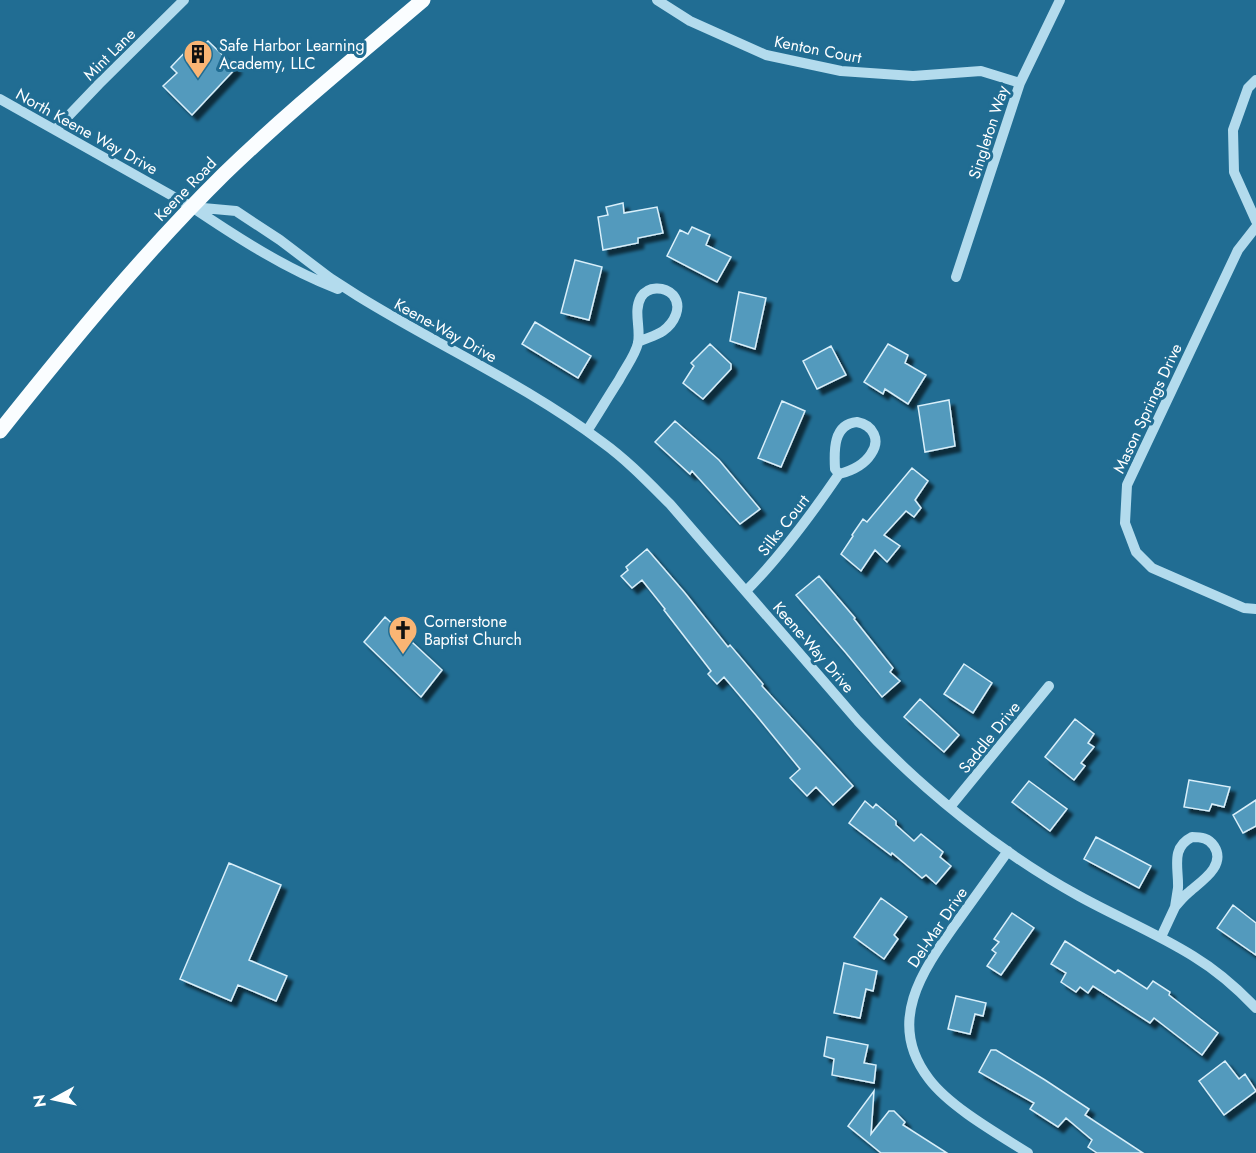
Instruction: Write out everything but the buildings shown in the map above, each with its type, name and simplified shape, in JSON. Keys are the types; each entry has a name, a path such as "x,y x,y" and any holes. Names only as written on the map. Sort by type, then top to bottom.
{"main road":[{"name":"Keene Road","path":"0,431 105,303 192,207 254,147 423,0"}],"street":[{"name":"Mint Lane","path":"55,130 184,0"},
{"name":"Kenton Court","path":"657,0 690,21 766,55 841,71 913,76 981,71 1020,83"},
{"name":"Singleton Way","path":"956,277 1020,83 1060,0"},
{"path":"1256,80 1248,88 1233,130 1234,172 1256,221"},
{"name":"North Keene Way Drive","path":"0,99 192,207"},
{"name":"Keene-Way Drive","path":"192,207 286,264 358,297"},
{"name":"Keene-Way Drive","path":"192,207 236,211 358,297 541,401 619,455 670,504 872,736 918,780 1008,851 1079,896 1161,937 1193,956 1227,980 1256,1008"},
{"name":"Mason Springs Drive","path":"1256,227 1238,250 1127,485 1125,523 1136,552 1152,568 1244,608 1256,609"},
{"path":"587,431 630,361 638,342 637,312 640,300 650,290 660,288 667,290 677,303 678,309 675,317 663,331 638,342"},
{"name":"Silks Court","path":"746,591 797,533 839,474 849,472 871,454 876,440 874,433 867,425 851,423 841,429 837,436 834,460 835,469 839,474"},
{"name":"Saddle Drive","path":"950,807 1049,686"},
{"path":"1161,937 1175,907 1178,889 1177,855 1180,847 1185,840 1192,837 1208,840 1214,846 1217,854 1216,864 1210,873 1175,907"},
{"name":"Del-Mar Drive","path":"1008,851 924,972 912,1003 910,1035 921,1066 942,1093 1028,1153"}],"place":[{"name":"Safe Harbor Learning Academy, LLC","path":"198,80"},
{"name":"Cornerstone Baptist Church","path":"403,656"}]}
